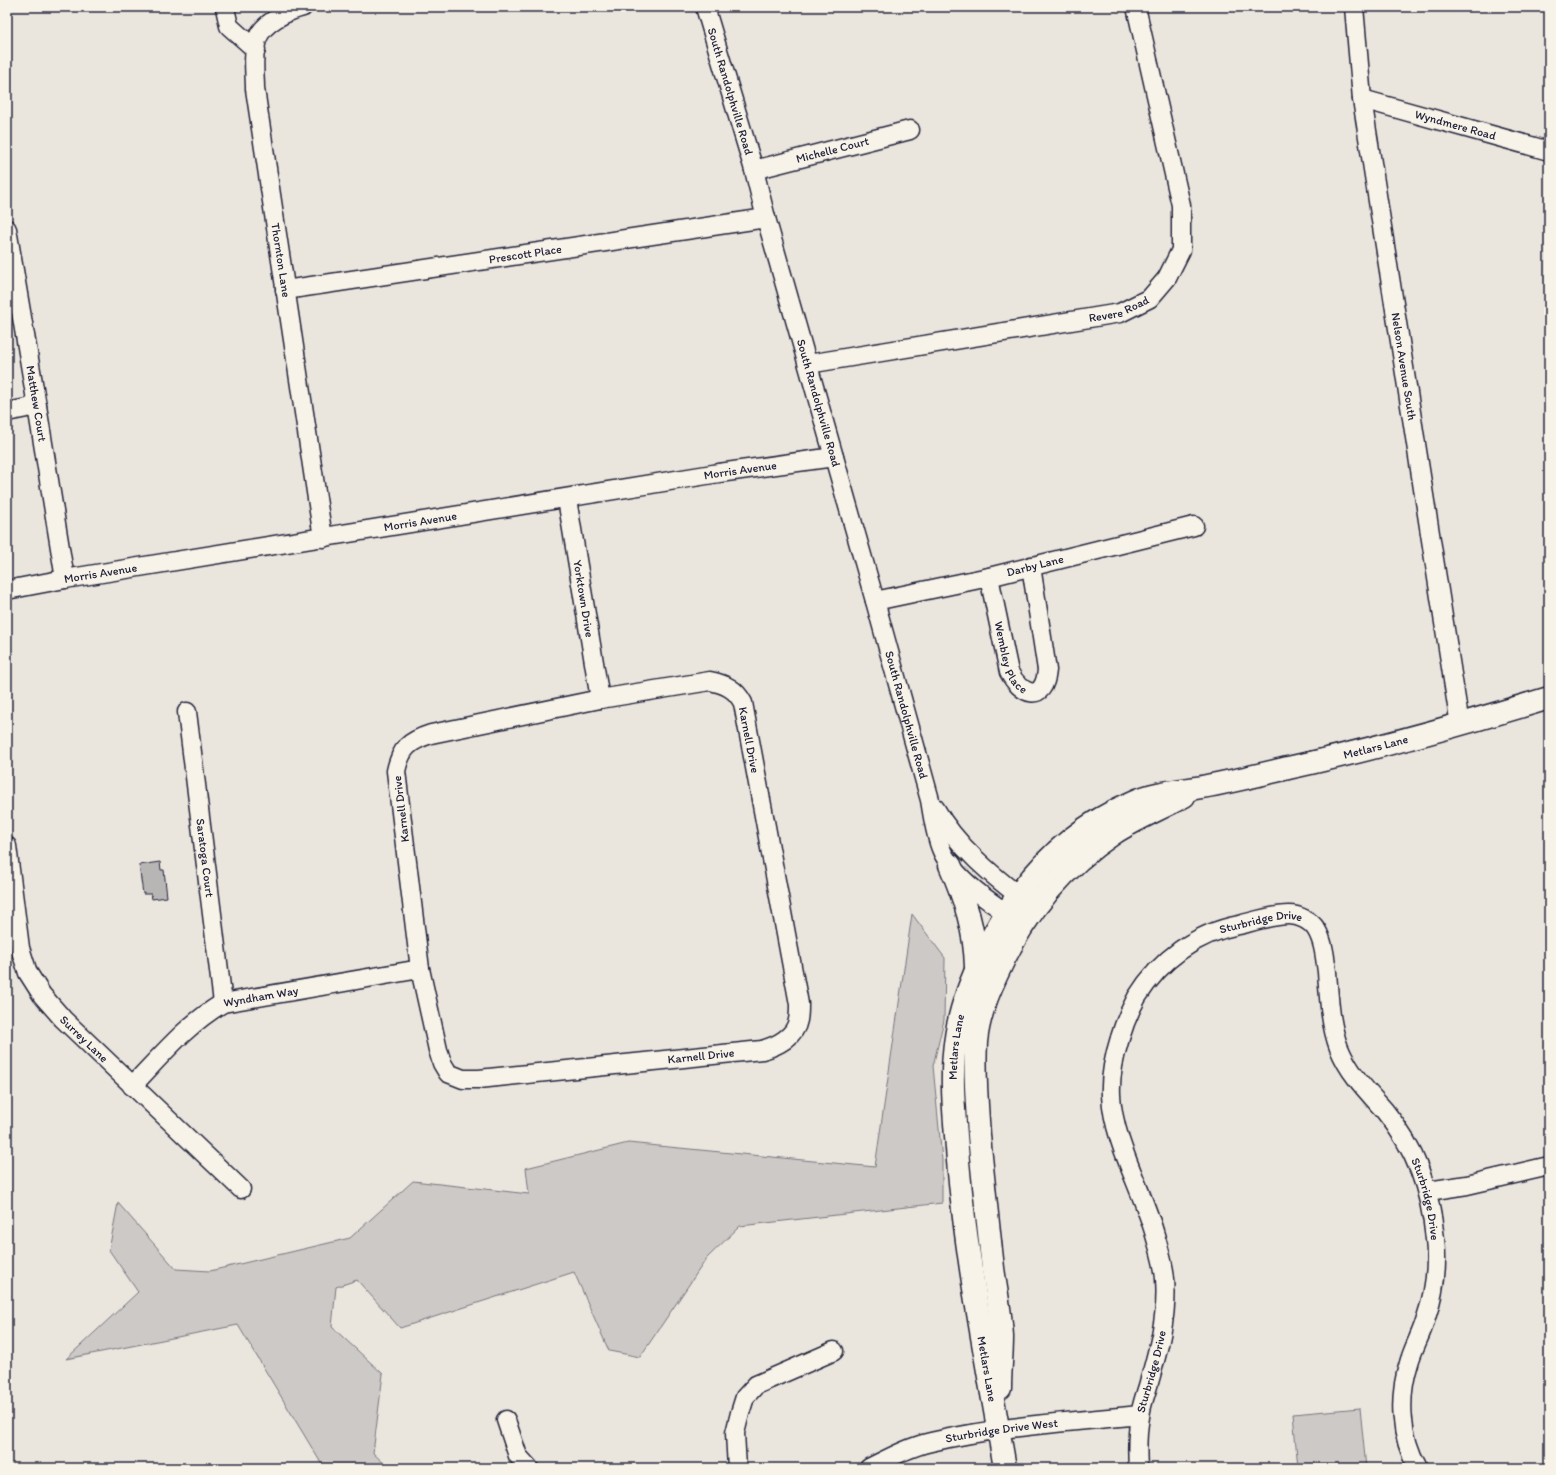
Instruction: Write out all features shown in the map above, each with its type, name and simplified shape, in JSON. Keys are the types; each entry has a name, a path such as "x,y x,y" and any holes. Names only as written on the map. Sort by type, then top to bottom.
{"main road":[{"name":"Metlars Lane","path":"1004,1468 981,1336 969,1253 959,1171 954,1111 953,1071 956,1037 964,1002 976,970 1020,910 1060,878 1078,861 1114,833 1143,816 1201,787 1313,763 1460,725 1549,698"},
{"path":"950,865 966,905 972,927 976,970"},
{"name":"Metlars Lane","path":"998,1429 1002,1336 981,1156 977,1102 976,1042 982,1013 989,991 1005,956 1020,910"}],"street":[{"path":"227,7 229,26 256,50"},
{"name":"South Randolphville Road","path":"705,7 754,170 766,218 875,601 930,800 937,837 942,852 950,865 983,897 1020,910"},
{"name":"Revere Road","path":"808,364 1120,313 1150,298 1167,278 1181,250 1181,205 1136,7"},
{"name":"Nelson Avenue South","path":"1354,7 1362,99 1460,725"},
{"name":"Thornton Lane","path":"296,8 270,21 257,39 254,60 256,90 323,538"},
{"name":"Wyndmere Road","path":"1362,99 1549,151"},
{"name":"Michelle Court","path":"754,170 910,130"},
{"name":"Prescott Place","path":"285,290 766,218"},
{"name":"Matthew Court","path":"7,229 38,406 65,579"},
{"path":"7,412 38,406"},
{"name":"Morris Avenue","path":"7,590 65,579 719,474 834,457"},
{"name":"Yorktown Drive","path":"567,499 600,699"},
{"name":"Darby Lane","path":"875,601 989,577 1194,526"},
{"name":"Wembley Place","path":"989,577 1009,672 1014,682 1023,690 1036,692 1043,687 1046,680 1047,670 1030,566"},
{"name":"Karnell Drive","path":"710,681 722,684 739,696 743,703 800,1004 798,1022 790,1036 775,1046 762,1050 463,1080 448,1073 442,1064 420,969 396,771 399,759 406,746 420,737 431,734 600,699 710,681"},
{"name":"Saratoga Court","path":"187,712 223,1003"},
{"name":"South Randolphville Road","path":"930,800 939,816 962,845 982,864 1020,910"},
{"name":"Surrey Lane","path":"7,846 20,948 28,973 42,995 63,1020 241,1189"},
{"name":"Sturbridge Drive","path":"1138,1468 1137,1455 1140,1415 1162,1336 1165,1305 1165,1278 1150,1218 1123,1148 1111,1098 1112,1072 1117,1048 1124,1026 1136,999 1151,977 1166,961 1185,946 1209,934 1231,926 1291,915 1302,918 1314,926 1320,937 1324,951 1332,1020 1338,1046 1351,1071 1405,1138 1419,1164 1428,1191 1436,1241 1436,1270 1425,1323 1409,1361 1402,1391 1402,1413 1405,1435 1418,1468"},
{"name":"Wyndham Way","path":"132,1086 189,1027 205,1014 223,1003 420,969"},
{"path":"1428,1191 1467,1186 1549,1166"},
{"path":"737,1468 735,1433 745,1397 756,1385 834,1351"},
{"name":"Sturbridge Drive West","path":"869,1468 908,1449 930,1442 998,1429 1140,1415"},
{"path":"506,1420 518,1456 529,1468"}],"shaded area":[{"path":"912,914 945,958 944,1020 933,1066 942,1160 942,1203 740,1226 707,1258 640,1357 609,1351 574,1272 400,1328 357,1280 336,1287 332,1327 383,1374 373,1453 389,1468 324,1468 238,1325 66,1359 138,1292 109,1250 118,1203 176,1269 210,1271 350,1238 413,1181 529,1194 526,1168 628,1143 875,1167"},
{"path":"1360,1408 1366,1468 1298,1468 1293,1414"}],"building":[{"path":"160,862 161,870 164,870 167,897 152,899 151,894 143,894 139,865"}]}
